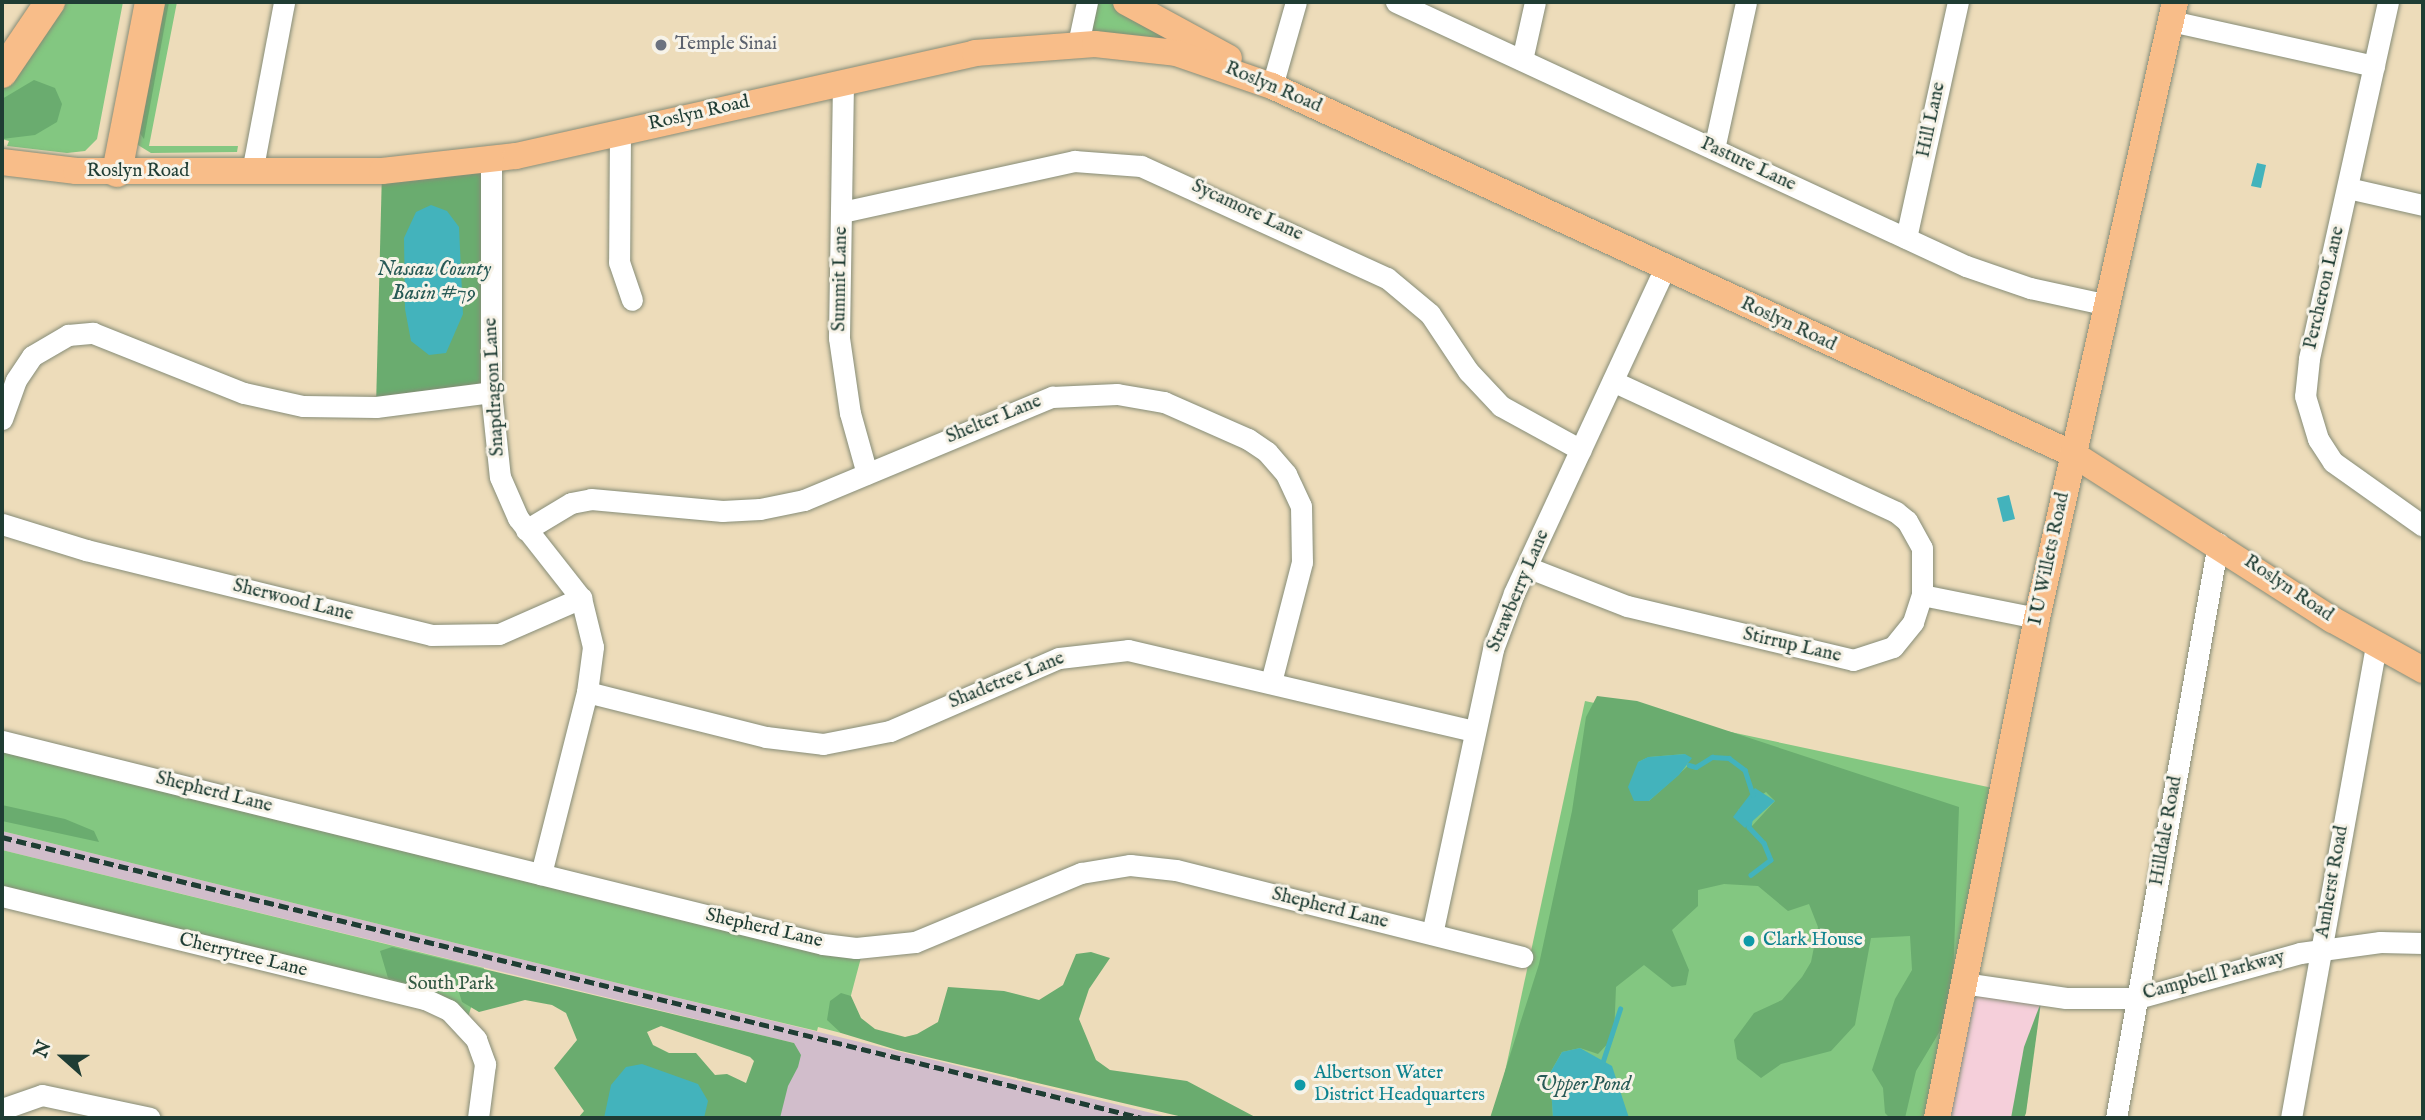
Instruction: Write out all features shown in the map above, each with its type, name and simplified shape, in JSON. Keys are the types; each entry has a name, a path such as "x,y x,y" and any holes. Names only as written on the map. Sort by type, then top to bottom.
{"highway":[{"path":"2,43 26,2"},
{"path":"2,74 50,2"},
{"path":"112,172 105,149 132,2"},
{"path":"112,172 150,2"}],"main road":[{"path":"1126,2 1179,28 1272,86"},
{"name":"I U Willets Road","path":"1937,1118 2037,618 2173,11"},
{"name":"Roslyn Road","path":"2,162 112,172 382,171 491,160 975,53 1078,44 1176,53 1272,86 2073,454 2218,543 2376,646 2423,670"}],"street":[{"path":"252,173 284,2"},
{"path":"1078,44 1087,2"},
{"path":"1272,86 1296,2"},
{"name":"Pasture Lane","path":"1396,2 1906,238 2001,279 2108,305"},
{"path":"1522,60 1535,2"},
{"path":"1713,149 1746,2"},
{"name":"Hill Lane","path":"1906,238 1958,2"},
{"name":"Percheron Lane","path":"2388,2 2309,359 2305,396 2309,418 2318,439 2343,472 2423,526"},
{"path":"2173,11 2374,65"},
{"name":"Summit Lane","path":"843,82 843,378 867,474"},
{"path":"620,133 619,261 632,300"},
{"name":"Snapdragon Lane","path":"491,160 491,392 500,478 526,530 581,598 593,647 587,692 541,874"},
{"name":"Sycamore Lane","path":"842,212 1074,161 1142,166 1387,278 1430,314 1468,371 1501,406 1581,450"},
{"path":"2348,188 2423,205"},
{"name":"Strawberry Lane","path":"1432,934 1473,731 1493,649 1527,567 1665,268"},
{"path":"2,419 16,380 32,356 68,335 93,332 244,393 303,406 376,407 491,392"},
{"name":"Stirrup Lane","path":"1527,567 1627,606 1853,660 1879,655 1901,640 1922,595 1922,548 1907,522 1896,512 1614,381"},
{"name":"Shelter Lane","path":"526,530 571,503 591,499 722,511 760,509 804,499 1026,405 1087,393 1164,402 1248,439 1286,474 1301,506 1305,531 1302,562 1271,682"},
{"name":"Sherwood Lane","path":"2,523 86,550 431,635 468,638 499,634 581,598"},
{"name":"Hilldale Road","path":"2116,1118 2218,543"},
{"path":"1922,595 2037,618"},
{"name":"Amherst Road","path":"2291,1118 2376,646"},
{"name":"Shadetree Lane","path":"587,692 766,737 823,744 890,731 1028,670 1081,653 1128,650 1159,654 1473,731"},
{"name":"Shepherd Lane","path":"2,741 823,944 856,948 915,942 1081,873 1130,865 1176,870 1522,957"},
{"name":"Cherrytree Lane","path":"2,896 425,999 449,1010 473,1035 485,1064 478,1118"},
{"name":"Campbell Parkway","path":"1963,983 2066,998 2138,998 2238,968 2321,951 2380,942 2423,943"},
{"path":"2,1109 43,1095 150,1118"}],"shaded area":[{"path":"2,831 1172,1118 766,1118 794,1043 2,850"},
{"path":"1963,983 2043,996 2017,1118 1937,1118"}],"green space":[{"path":"56,2 123,2 97,139 85,151 67,153 7,146 9,141 2,139 2,84"},
{"path":"155,2 177,2 149,146 238,146 237,152 151,153 133,142"},
{"path":"163,2 169,2 144,139 139,132"},
{"path":"1087,2 1126,2 1207,44 1078,44"},
{"path":"34,80 55,88 62,104 57,122 35,135 2,139 2,99"},
{"path":"491,160 491,392 376,407 382,171"},
{"path":"1597,696 1637,701 1959,807 1952,1011 1916,1071 1905,1118 1890,1118 1885,1113 1883,1088 1872,1070 1895,999 1912,970 1910,936 1871,938 1855,1025 1831,1051 1781,1064 1761,1078 1737,1059 1734,1040 1754,1013 1782,1000 1802,977 1811,962 1818,927 1809,904 1788,911 1758,886 1724,884 1698,890 1698,906 1672,930 1689,970 1686,985 1672,987 1644,965 1616,987 1614,1037 1598,1054 1580,1048 1562,1052 1550,1073 1553,1118 1490,1118 1539,964 1572,811 1586,717","holes":["1685,754 1689,765 1649,801 1638,762 1649,757","1766,792 1775,801 1752,826 1738,810"]},
{"path":"1585,701 2002,790 1936,1118 1495,1118"},
{"path":"2,741 863,950 841,1033 818,1027 817,1031 670,996 2,831"},
{"path":"2,805 65,819 94,831 99,842 2,821"},
{"name":"South Park","path":"2,850 484,968 466,1023 449,1010 2,896"},
{"path":"392,947 794,1043 801,1055 798,1067 788,1086 780,1118 578,1118 584,1111 554,1068 577,1040 566,1013 552,1005 525,1000 479,1012 462,1002 457,986 447,980 424,988 388,978 380,951","holes":["661,1026 750,1057 754,1061 746,1083 727,1074 715,1075 696,1053 669,1053 653,1045 647,1032"]},
{"path":"1091,952 1110,958 1089,989 1079,1019 1096,1060 1110,1070 1187,1081 1257,1118 1187,1118 897,1050 841,1033 827,1020 830,1001 841,993 851,996 861,1018 875,1029 905,1037 917,1034 938,1022 948,987 1004,991 1039,1000 1063,985 1076,954"},
{"path":"2041,1002 2026,1113 2024,1118 2011,1118 2024,1047"}],"water":[{"path":"2257,163 2266,165 2261,188 2251,186"},
{"name":"Nassau County Basin #79","path":"431,205 447,211 459,227 463,314 446,353 429,355 411,341 405,309 404,238 416,212"},
{"path":"2009,495 2015,519 2003,522 1997,498"},
{"path":"1685,754 1692,758 1679,775 1649,801 1634,801 1628,787 1638,762 1648,757"},
{"path":"1755,788 1775,801 1745,828 1733,817"},
{"name":"Upper Pond","path":"1580,1048 1612,1066 1629,1118 1553,1118 1550,1073 1562,1052"},
{"path":"642,1064 698,1084 708,1101 704,1118 604,1118 611,1085 626,1067"}],"waterway":[{"path":"1689,765 1696,767 1712,757 1729,758 1745,770 1753,795"},
{"path":"1750,821 1749,827 1764,843 1771,860 1751,875"},
{"path":"1602,1064 1620,1009"}],"railway":[{"path":"2,837 1143,1118"}],"place":[{"name":"Temple Sinai","path":"661,45"},
{"name":"Clark House","path":"1749,941"},
{"name":"Albertson Water District Headquarters","path":"1300,1085"}]}
